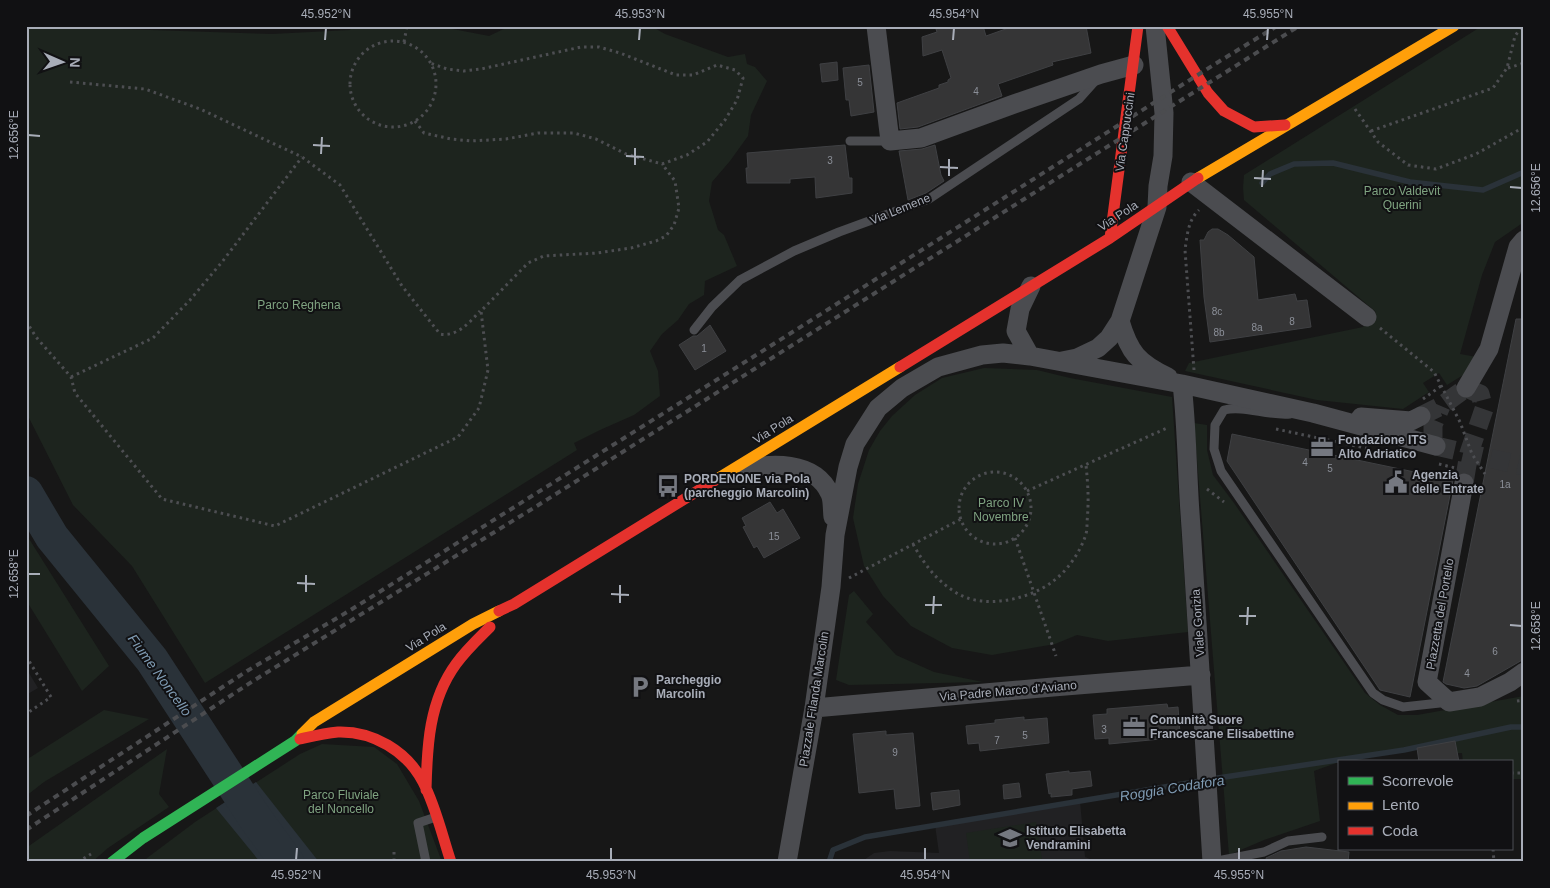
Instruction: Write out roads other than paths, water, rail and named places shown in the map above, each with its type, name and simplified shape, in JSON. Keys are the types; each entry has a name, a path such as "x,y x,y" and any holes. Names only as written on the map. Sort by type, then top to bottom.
{"main road":[{"name":"Via Cappuccini","path":"1110,238 1138,26"},
{"path":"1167,26 1208,93 1224,111 1254,127 1289,125"},
{"name":"Via Pola","path":"112,862 143,838 295,741 314,722 473,624 514,604 722,477 1110,238 1191,182 1454,26"},
{"path":"426,791 427,745 430,722 443,682 453,666 472,644 514,604"},
{"path":"295,741 325,733 346,732 379,739 399,752 417,772 426,791 451,862"}],"street":[{"path":"876,26 890,141 921,138 1101,74 1134,65"},
{"path":"1056,362 1077,358 1098,348 1109,338 1120,321 1157,207 1163,156 1164,113 1155,26"},
{"path":"1191,182 1368,317"},
{"path":"1466,388 1490,349 1518,247 1524,240"},
{"path":"1030,286 1020,309 1016,331 1030,356"},
{"path":"1120,321 1127,342 1136,355 1146,365 1182,384 1313,413 1434,443"},
{"name":"Piazzale Filanda Marcolin","path":"787,862 814,708 831,587 835,535 848,467 855,444 878,408 902,388 938,367 982,355 1030,356 1182,384"},
{"name":"Viale Gorizia","path":"1182,384 1186,419 1187,473 1212,862"},
{"path":"1313,413 1411,421 1421,416"},
{"name":"Piazzale Filanda Marcolin","path":"722,477 751,468 768,466 806,470 820,479 831,494 835,535"},
{"name":"Piazzetta del Portello","path":"1448,702 1427,682 1464,484"},
{"name":"Via Padre Marco d'Aviano","path":"814,708 1201,676"},
{"path":"1448,702 1480,697 1519,680"}],"lane":[{"name":"Via Lemene","path":"694,330 712,307 740,280 794,251 839,232 929,199 1078,99 1101,74"},
{"path":"850,141 890,141"},
{"path":"1313,413 1277,415 1234,407 1224,410 1215,426 1214,449 1221,471 1373,693 1383,700 1403,707 1448,702"},
{"path":"426,862 418,823 436,817"},
{"path":"1212,862 1264,852 1288,842 1322,837"}],"waterway":[{"path":"1262,183 1270,174 1294,164 1333,163 1410,182 1483,190 1524,172"},
{"name":"Fiume Noncello","path":"26,493 52,537 152,660 255,818 287,862"},
{"name":"Roggia Codafora","path":"829,862 833,850 865,837 1218,778 1404,750 1511,727 1524,727"}],"tunnel":[{"path":"1421,416 1441,406 1466,388 1480,394 1484,409 1469,453 1464,483"},
{"path":"1433,439 1433,425 1441,406"},
{"path":"1436,446 1524,466"}],"railway":[{"path":"26,816 247,671 349,611 1277,26"},
{"path":"26,830 253,681 540,504 1299,26"}],"place":[{"name":"Fondazione ITS Alto Adriatico","path":"1322,447"},
{"name":"Agenzia delle Entrate","path":"1396,482"},
{"name":"PORDENONE via Pola (parcheggio Marcolin)","path":"668,486"},
{"name":"Parcheggio Marcolin","path":"640,687"},
{"name":"Comunità Suore Francescane Elisabettine","path":"1134,727"},
{"name":"Istituto Elisabetta Vendramini","path":"1010,838"}],"park label":[{"name":"Parco Valdevit Querini","path":"1402,198"},
{"name":"Parco Reghena","path":"299,305"},
{"name":"Parco IV Novembre","path":"1001,510"},
{"name":"Parco Fluviale del Noncello","path":"341,802"}]}
